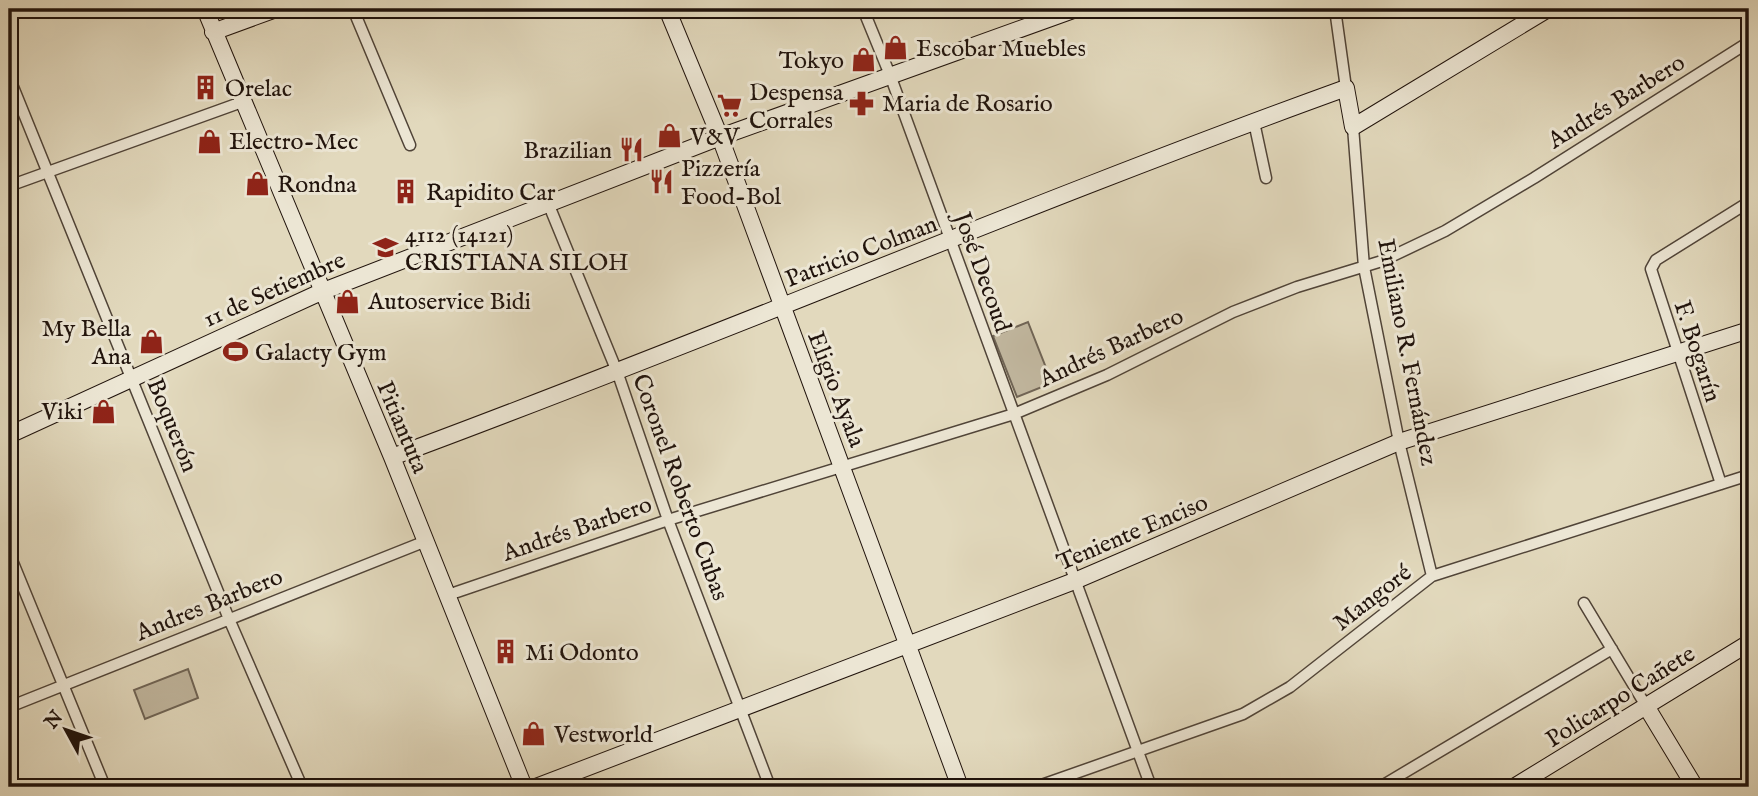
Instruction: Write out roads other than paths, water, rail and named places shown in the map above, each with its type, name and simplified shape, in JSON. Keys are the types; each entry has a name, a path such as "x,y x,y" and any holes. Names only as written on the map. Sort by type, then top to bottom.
{"street":[{"name":"Pitiantuta","path":"205,9 392,457 524,787"},
{"path":"214,32 276,9"},
{"path":"353,9 410,145"},
{"name":"José Decoud","path":"863,9 890,75 949,242 1077,580 1151,787"},
{"name":"11 de Setiembre","path":"9,435 321,292 720,137 1057,12 1076,9"},
{"name":"Emiliano R. Fernández","path":"1335,9 1353,127 1364,267 1399,442 1432,576"},
{"name":"Eligio Ayala","path":"673,11 960,787"},
{"path":"1353,127 1538,12"},
{"name":"Andrés Barbero","path":"448,594 668,520 1014,414 1107,375 1233,312 1297,287 1364,267 1445,231 1749,42"},
{"name":"Boquerón","path":"9,77 229,619 302,787"},
{"name":"Patricio Colman","path":"392,457 618,374 780,306 949,242 1141,162 1346,88"},
{"path":"9,186 242,102"},
{"path":"1254,121 1266,178"},
{"name":"F. Bogarín","path":"1721,484 1650,272 1656,261 1749,202"},
{"name":"Coronel Roberto Cubas","path":"548,203 618,374 668,520 770,787"},
{"name":"Teniente Enciso","path":"536,787 1077,580 1399,442 1749,330"},
{"name":"Mangoré","path":"1036,787 1243,714 1319,665 1432,576 1749,475"},
{"name":"Andres Barbero","path":"9,707 426,541"},
{"path":"9,553 105,787"},
{"path":"1584,603 1695,787"},
{"name":"Policarpo Cañete","path":"1514,787 1749,643"},
{"path":"1380,787 1612,649"}],"place":[{"name":"Escobar Muebles","path":"896,48"},
{"name":"Tokyo","path":"864,60"},
{"name":"Orelac","path":"205,88"},
{"name":"Maria de Rosario","path":"862,103"},
{"name":"Despensa Corrales","path":"729,106"},
{"name":"V&V","path":"670,136"},
{"name":"Electro-Mec","path":"209,141"},
{"name":"Brazilian","path":"632,150"},
{"name":"Pizzería Food-Bol","path":"661,182"},
{"name":"Rondna","path":"257,184"},
{"name":"Rapidito Car","path":"406,192"},
{"name":"4112 (14121) CRISTIANA SILOH","path":"385,248"},
{"name":"Autoservice Bidi","path":"348,301"},
{"name":"My Bella Ana","path":"151,342"},
{"name":"Galacty Gym","path":"235,352"},
{"name":"Viki","path":"103,411"},
{"name":"Mi Odonto","path":"505,652"},
{"name":"Vestworld","path":"534,734"}]}
